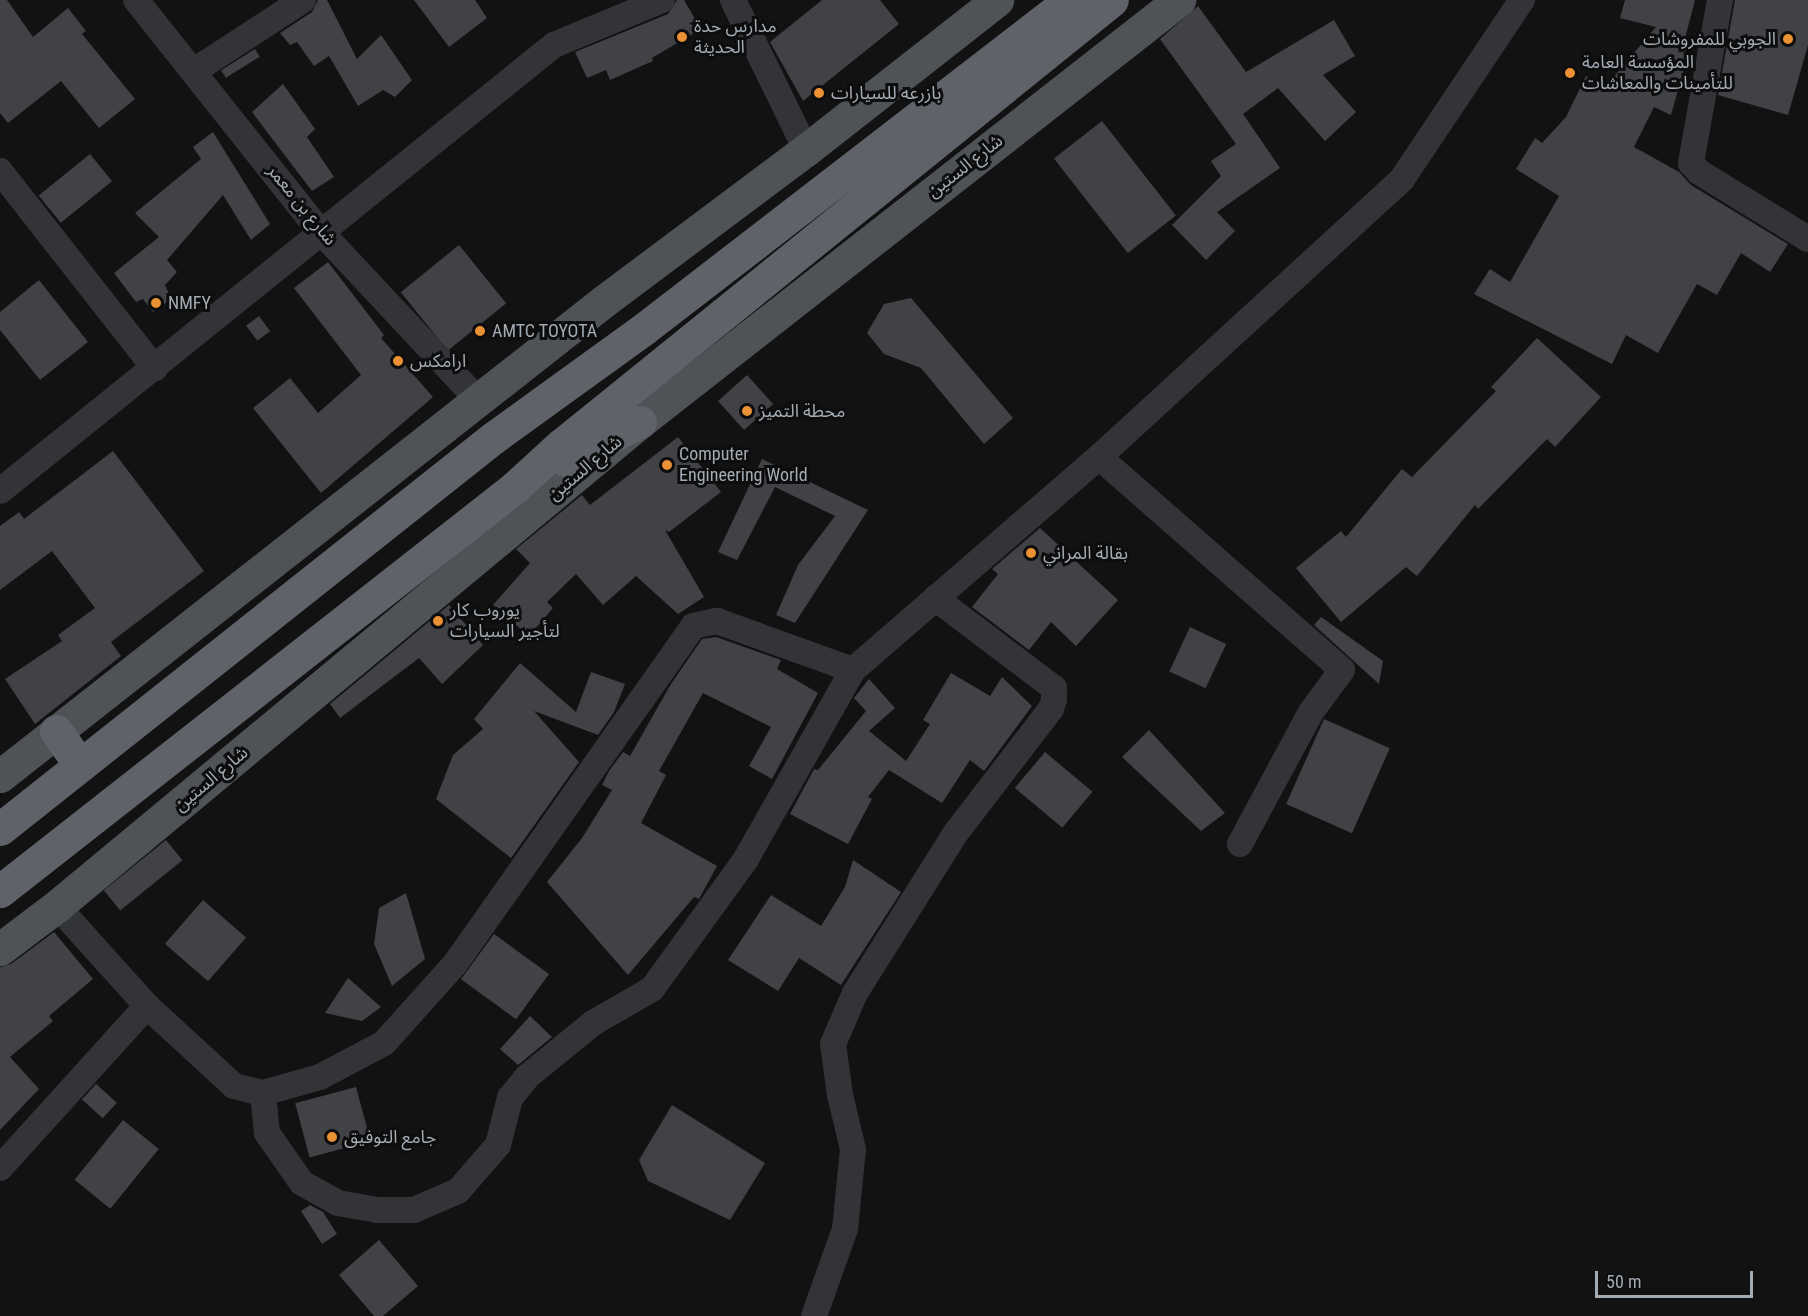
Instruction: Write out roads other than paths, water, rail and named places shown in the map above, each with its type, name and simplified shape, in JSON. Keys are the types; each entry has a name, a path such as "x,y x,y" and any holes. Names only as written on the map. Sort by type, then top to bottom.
{"highway":[{"path":"0,829 493,438 645,328 1070,0"},
{"name":"شارع الستين","path":"0,891 513,488 561,445 1112,0"},
{"path":"513,488 640,422"},
{"path":"56,731 80,765"}],"main road":[{"path":"0,776 604,301 806,150 997,0"},
{"name":"شارع الستين","path":"0,949 57,906 640,422 1168,4"}],"street":[{"name":"شارع بن معمر","path":"136,0 320,231 479,401"},
{"path":"194,71 303,0"},
{"path":"0,491 155,369 320,231 554,45 662,0"},
{"path":"733,0 806,150"},
{"path":"263,1093 267,1133 302,1183 338,1203 377,1210 414,1210 458,1191 498,1145 510,1098 528,1076 594,1023 652,988 746,859 852,670 1099,457 1402,179 1522,0"},
{"path":"1720,0 1691,163 1699,172 1808,239"},
{"path":"0,171 155,369"},
{"path":"1099,457 1342,670 1311,712 1240,844"},
{"path":"814,1316 845,1229 853,1149 840,1095 833,1044 855,993 955,834 1051,709 1054,699 1054,688 935,598"},
{"path":"57,906 147,1006 234,1086 263,1093 320,1077 384,1043 455,964 674,648 693,626 717,621 852,670"},
{"path":"0,1168 147,1006"}],"place":[{"name":"مدارس حدة الحديثة","path":"682,37"},
{"name":"الجوبي للمفروشات","path":"1788,39"},
{"name":"المؤسسة العامة للتأمينات والمعاشات","path":"1570,73"},
{"name":"بازرعه للسيارات","path":"819,93"},
{"name":"NMFY","path":"156,303"},
{"name":"AMTC TOYOTA","path":"480,331"},
{"name":"ارامكس","path":"398,361"},
{"name":"محطة التميز","path":"747,411"},
{"name":"Computer Engineering World","path":"667,465"},
{"name":"بقالة المراني","path":"1031,553"},
{"name":"يوروب كار لتأجير السيارات","path":"438,621"},
{"name":"جامع التوفيق","path":"332,1137"}]}
